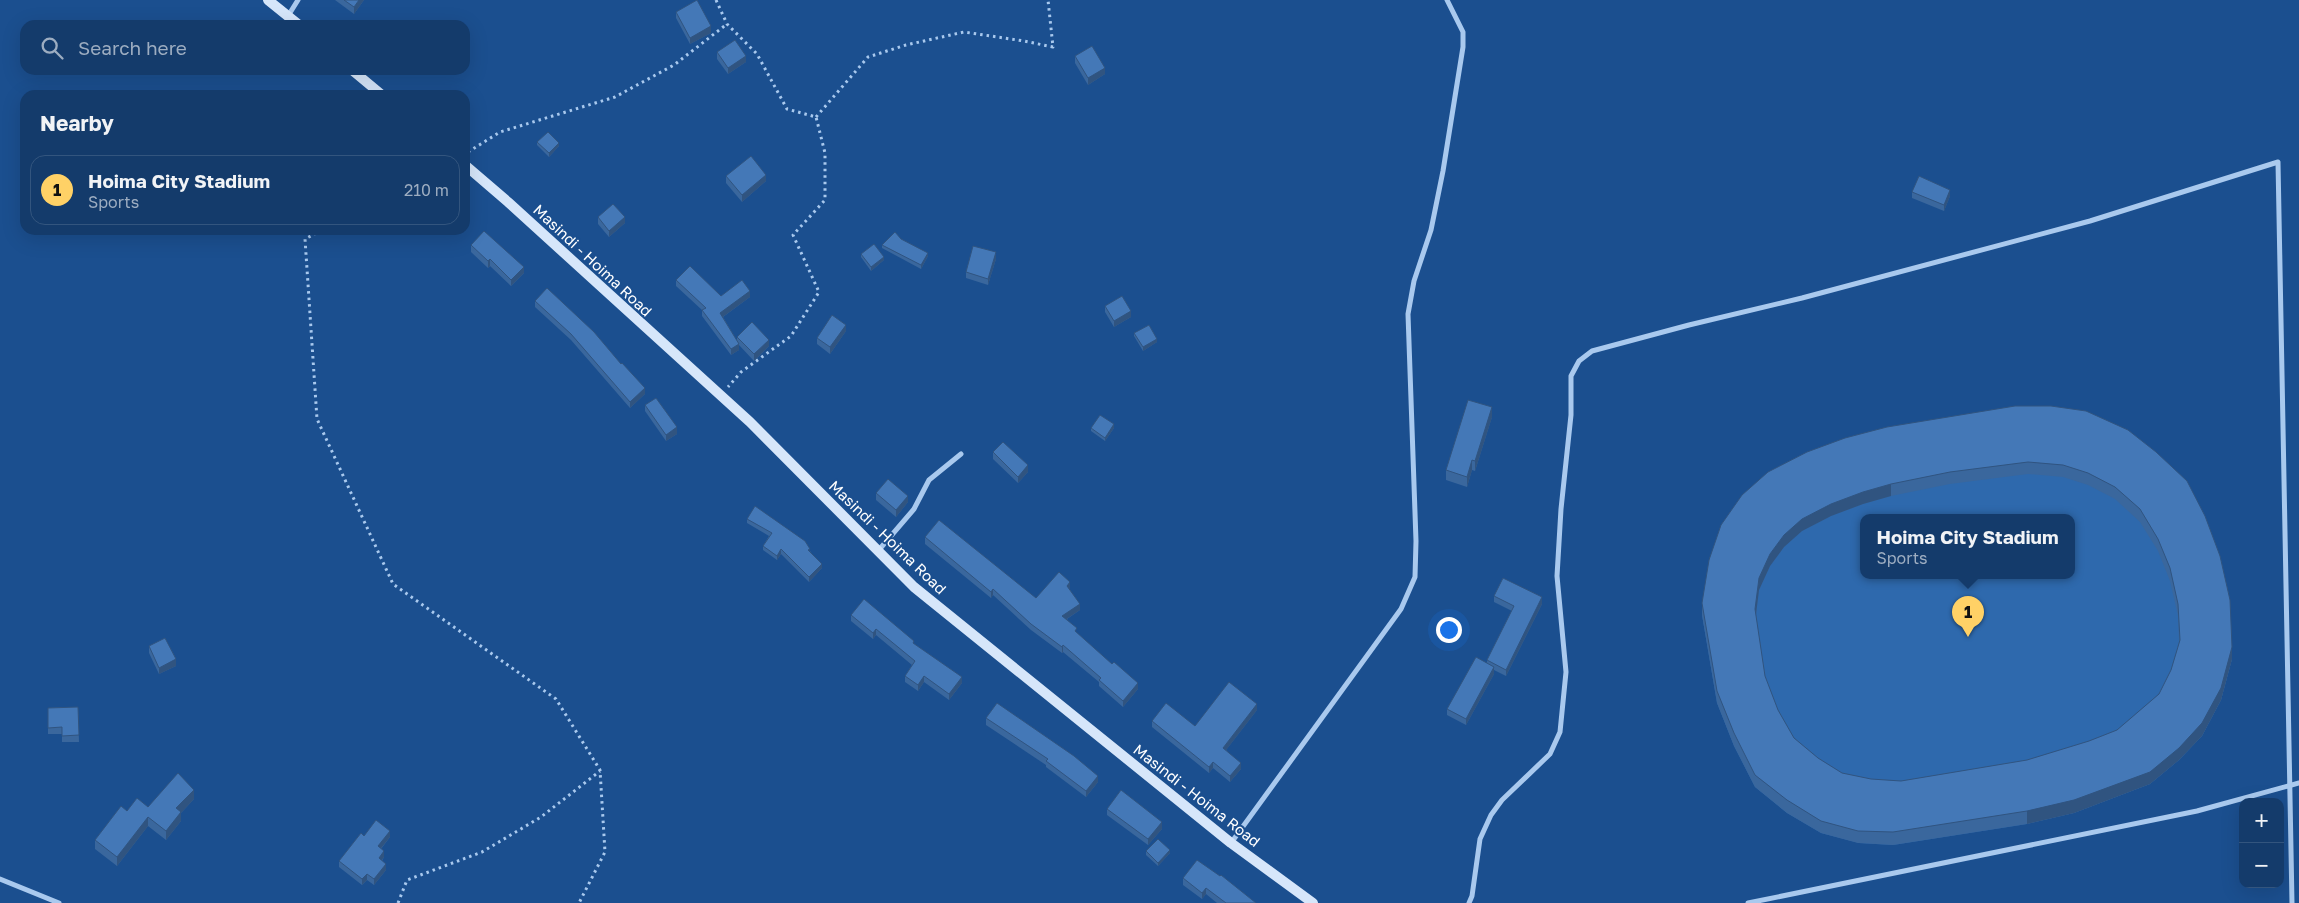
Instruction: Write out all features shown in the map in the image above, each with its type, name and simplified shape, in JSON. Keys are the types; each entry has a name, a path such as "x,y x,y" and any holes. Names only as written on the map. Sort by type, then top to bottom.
{"main road":[{"path":"268,0 293,20"},
{"path":"358,75 376,90"},
{"name":"Masindi - Hoima Road","path":"470,170 508,202 750,422 914,587 1232,842 1313,903"}],"street":[{"path":"288,16 298,0"},
{"path":"1232,842 1401,609 1415,577 1416,541 1408,314 1414,281 1431,230 1443,171 1462,47 1463,32 1447,0"},
{"path":"1468,903 1472,896 1480,839 1491,816 1502,800 1550,754 1560,732 1566,672 1557,576 1561,509 1571,415 1571,376 1579,361 1592,351 1802,298 2072,226 2278,162 2292,903"},
{"path":"878,551 914,508 929,480 961,454"},
{"path":"1748,903 2197,811 2299,783"},
{"path":"0,879 59,903"}],"path":[{"path":"716,0 727,24 757,54 787,109 816,118"},
{"path":"816,118 868,57 906,45 964,32 1053,48 1048,0"},
{"path":"470,152 500,132 615,97 674,65 727,24"},
{"path":"720,395 741,372 791,336 819,292 793,235 825,200 825,153 816,118"},
{"path":"313,235 305,239 317,419 393,584 556,699 600,770 605,852 579,903"},
{"path":"398,903 407,880 490,847 541,817 600,770"}],"shaded area":[{"path":"2051,418 2230,612 2232,659 2221,700 2202,736 2179,760 2150,784 2074,813 2027,824 1893,845 1859,843 1821,833 1787,813 1755,787 1734,746 1717,703 1702,615 1721,538"}],"building":[{"path":"344,0 359,0 354,7"},
{"path":"697,0 711,26 690,38 676,12"},
{"path":"735,40 746,56 728,68 717,52"},
{"path":"1092,46 1105,68 1088,78 1075,56"},
{"path":"548,132 559,143 549,153 537,142"},
{"path":"751,156 766,175 742,195 726,176"},
{"path":"1919,176 1950,190 1944,205 1912,192"},
{"path":"613,204 625,217 609,231 598,217"},
{"path":"484,231 524,267 511,280 490,259 488,261 471,245"},
{"path":"895,232 901,239 928,253 921,265 882,245"},
{"path":"874,244 884,257 871,267 861,254"},
{"path":"973,246 996,252 988,279 966,272"},
{"path":"690,266 721,296 742,280 750,291 720,313 739,344 731,349 702,310 706,308 676,280"},
{"path":"547,288 594,332 621,364 645,388 630,402 571,334 535,301"},
{"path":"1122,296 1131,311 1114,321 1105,306"},
{"path":"832,315 846,325 830,347 817,338"},
{"path":"752,322 769,340 754,354 737,337"},
{"path":"1149,325 1157,339 1143,347 1134,333"},
{"path":"656,398 677,427 666,435 645,405"},
{"path":"1468,400 1492,407 1475,461 1472,460 1467,477 1446,470"},
{"path":"2015,406 2051,406 2086,411 2128,430 2156,452 2187,481 2205,516 2220,556 2230,600 2232,647 2221,688 2202,723 2179,748 2150,772 2074,800 2027,811 1893,832 1858,831 1821,821 1787,800 1755,775 1734,733 1717,691 1702,603 1709,560 1721,525 1742,495 1768,472 1807,452 1845,438 1887,427","holes":["2028,462 2063,465 2088,473 2115,487 2140,509 2158,539 2170,568 2178,604 2180,640 2171,670 2159,694 2117,730 2089,741 2027,760 1901,781 1871,779 1842,773 1818,758 1794,738 1778,710 1765,676 1755,609 1759,578 1770,554 1784,535 1802,519 1831,504 1891,484 1950,472"]},
{"path":"1100,415 1114,424 1105,438 1091,428"},
{"path":"1003,442 1028,465 1018,477 993,452"},
{"path":"888,479 908,496 896,510 876,493"},
{"path":"755,506 805,541 810,549 808,550 822,564 809,577 781,549 777,556 763,546 772,533 747,519"},
{"path":"939,520 1036,598 1059,572 1070,582 1067,586 1080,604 1062,616 1077,628 1075,631 1112,664 1114,662 1138,683 1123,701 1099,680 1101,678 1063,645 1062,647 1031,624 993,589 991,592 925,537"},
{"path":"1503,578 1542,597 1506,670 1487,660 1514,606 1494,596"},
{"path":"864,599 914,641 913,643 962,677 949,694 924,676 918,685 905,676 915,661 876,629 873,633 851,615"},
{"path":"165,638 176,659 159,668 149,646"},
{"path":"1476,657 1494,667 1466,719 1447,709"},
{"path":"1229,682 1257,704 1223,748 1241,763 1230,776 1213,762 1209,767 1152,721 1166,703 1195,726"},
{"path":"997,703 1074,756 1098,776 1086,791 1046,761 1048,759 986,718"},
{"path":"78,707 79,735 62,736 62,727 48,728 48,708"},
{"path":"178,773 194,790 176,808 181,812 166,831 148,817 117,857 95,840 121,806 127,811 137,798 148,807"},
{"path":"1121,790 1162,822 1148,839 1107,809"},
{"path":"376,820 390,831 378,846 384,851 379,858 386,864 374,879 367,874 362,879 339,861 361,833 364,836"},
{"path":"1158,839 1170,850 1158,863 1146,851"},
{"path":"1197,860 1221,875 1256,903 1226,903 1206,888 1202,893 1183,878"}],"place":[{"name":"Hoima City Stadium","path":"1968,637"}]}
